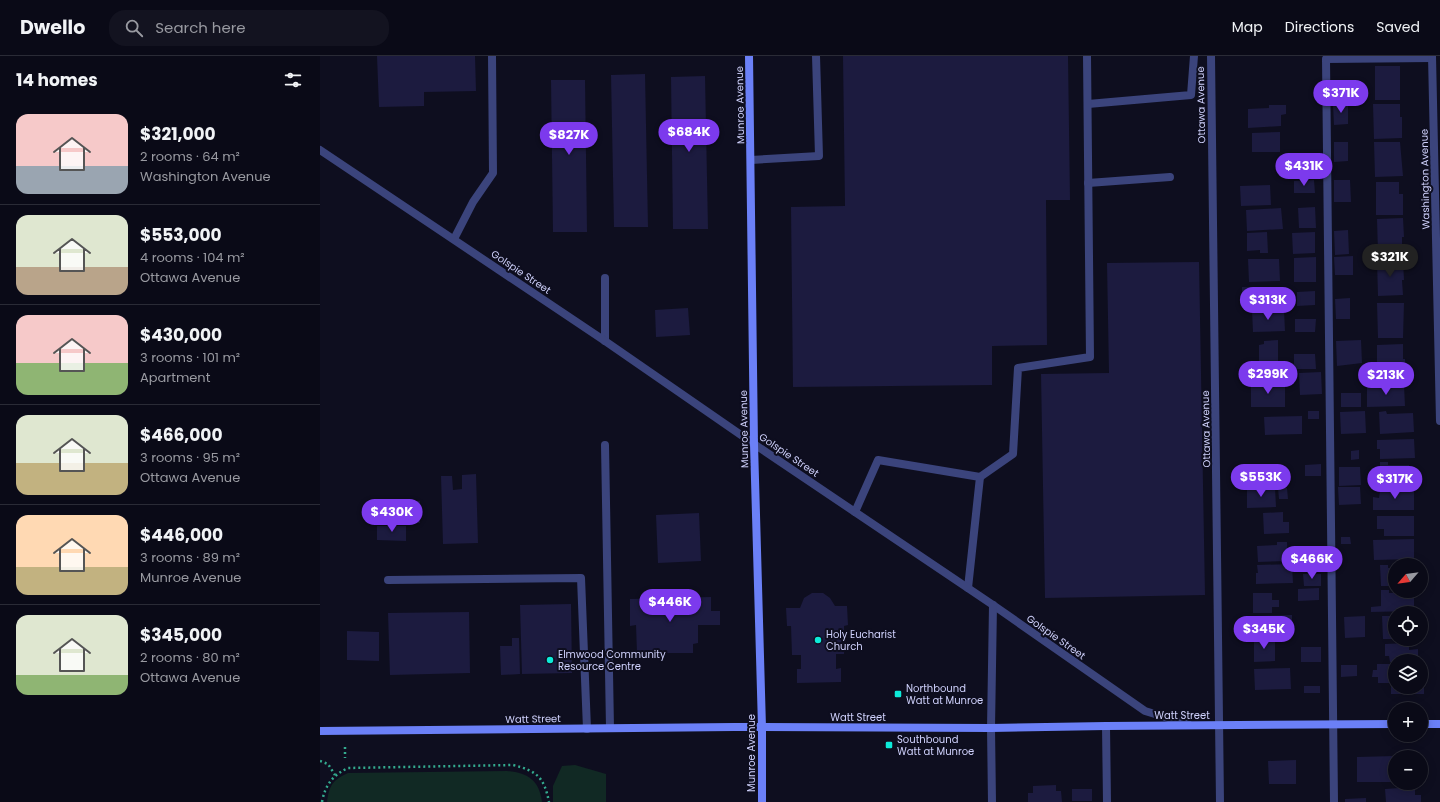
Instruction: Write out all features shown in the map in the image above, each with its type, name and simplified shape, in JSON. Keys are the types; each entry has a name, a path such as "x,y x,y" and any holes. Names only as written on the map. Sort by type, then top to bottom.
{"main road":[{"name":"Munroe Avenue","path":"749,56 754,444 762,727 762,802"},
{"name":"Watt Street","path":"320,731 762,727 991,728 1388,724"},
{"path":"1428,724 1440,724"}],"street":[{"path":"454,239 474,202 493,173 492,56"},
{"path":"751,160 819,156 816,56"},
{"path":"855,512 878,460 980,477 1013,454 1018,368 1090,357 1088,56"},
{"path":"1088,104 1191,95 1194,56"},
{"name":"Ottawa Avenue","path":"1211,56 1220,802"},
{"path":"1334,802 1326,59 1432,57"},
{"name":"Washington Avenue","path":"1432,57 1440,421"},
{"name":"Golspie Street","path":"320,150 605,340 754,444 993,605 1145,712 1191,725"},
{"path":"1088,183 1170,177"},
{"path":"605,278 605,340"},
{"path":"605,445 610,728"},
{"path":"968,588 980,477"},
{"path":"388,580 581,578 587,729"},
{"path":"992,802 991,728 993,605"},
{"path":"1106,726 1107,802"}],"path":[{"path":"345,747 345,758"},
{"path":"320,761 328,764 332,768 335,775"},
{"path":"322,802 324,792 335,775 348,768 513,765 528,769 537,774 543,783 549,802"}],"green space":[{"path":"575,765 606,774 606,802 553,802 553,786 562,766"},
{"path":"507,771 527,776 531,779 538,788 542,802 327,802 329,791 335,781 348,773"}],"building":[{"path":"377,56 475,56 476,91 424,92 424,106 379,107"},
{"path":"843,56 1068,56 1070,200 1046,200 1047,345 992,346 992,385 793,387 791,207 845,206"},
{"path":"1375,66 1400,66 1400,100 1375,100"},
{"path":"645,74 648,227 614,227 611,75"},
{"path":"705,76 708,229 673,229 671,77"},
{"path":"551,80 585,80 587,232 553,232"},
{"path":"1346,94 1347,101 1339,101 1339,95"},
{"path":"1348,103 1348,124 1334,125 1333,104"},
{"path":"1373,104 1400,104 1400,117 1402,117 1402,138 1374,139"},
{"path":"1269,105 1286,105 1286,114 1281,115 1281,126 1248,128 1248,109 1269,108"},
{"path":"1280,132 1280,152 1252,152 1252,133"},
{"path":"1334,142 1348,142 1348,161 1334,162"},
{"path":"1374,142 1400,142 1403,176 1375,177"},
{"path":"1318,154 1319,177 1297,178 1297,155"},
{"path":"1314,180 1315,193 1294,193 1294,181"},
{"path":"1334,180 1350,180 1351,202 1334,202"},
{"path":"1376,182 1399,182 1399,194 1403,194 1403,215 1376,215"},
{"path":"1270,185 1271,205 1241,206 1240,186"},
{"path":"1315,207 1316,228 1299,228 1298,208"},
{"path":"1281,208 1283,229 1247,231 1246,210"},
{"path":"1403,218 1404,237 1402,237 1402,252 1378,253 1377,219"},
{"path":"1348,230 1349,254 1335,255 1334,231"},
{"path":"1267,232 1268,253 1260,253 1260,250 1247,251 1247,233"},
{"path":"1315,232 1315,253 1293,254 1292,233"},
{"path":"1353,256 1353,275 1335,275 1334,257"},
{"path":"1316,257 1316,282 1294,282 1294,258"},
{"path":"1248,259 1279,259 1280,281 1249,282"},
{"path":"1403,260 1403,295 1378,296 1377,261"},
{"path":"1199,262 1205,595 1045,598 1041,374 1109,373 1107,263"},
{"path":"1242,287 1269,287 1269,306 1242,306"},
{"path":"1315,291 1315,305 1297,306 1297,292"},
{"path":"1350,298 1350,319 1336,319 1335,299"},
{"path":"1377,303 1404,303 1403,338 1378,338"},
{"path":"688,308 690,335 656,337 655,310"},
{"path":"1252,310 1284,310 1285,331 1253,332"},
{"path":"1295,319 1316,319 1315,332 1295,332"},
{"path":"1278,340 1278,361 1259,362 1259,345 1264,344 1264,341"},
{"path":"1361,340 1362,363 1337,366 1336,341"},
{"path":"1403,344 1403,359 1405,359 1406,380 1377,381 1377,345"},
{"path":"1294,354 1315,354 1316,369 1294,369"},
{"path":"1321,372 1322,394 1300,395 1299,373"},
{"path":"1251,383 1285,383 1285,407 1251,407"},
{"path":"1367,385 1404,385 1405,406 1367,407"},
{"path":"1341,393 1361,393 1361,407 1341,407"},
{"path":"1308,411 1319,411 1319,419 1308,419"},
{"path":"1365,411 1366,433 1341,434 1340,412"},
{"path":"1386,411 1387,414 1413,413 1414,432 1380,434 1379,412"},
{"path":"1302,416 1302,434 1265,435 1264,417"},
{"path":"1414,439 1415,458 1380,459 1380,449 1377,449 1377,440"},
{"path":"1359,450 1359,459 1351,460 1351,451"},
{"path":"1380,462 1388,462 1388,465 1409,465 1410,485 1380,485"},
{"path":"1269,464 1269,475 1277,475 1277,485 1248,486 1247,466"},
{"path":"1321,464 1321,476 1305,476 1305,465"},
{"path":"1339,467 1360,467 1361,485 1339,486"},
{"path":"476,474 478,543 443,544 441,476 452,476 453,490 462,489 462,475"},
{"path":"1275,487 1276,507 1247,508 1247,489"},
{"path":"1338,487 1360,487 1361,504 1339,505"},
{"path":"1278,488 1287,488 1288,499 1279,499"},
{"path":"1380,490 1414,490 1414,510 1373,510 1373,497 1379,498"},
{"path":"420,501 420,523 401,523 401,502"},
{"path":"376,502 395,502 395,523 377,524"},
{"path":"1283,512 1283,522 1289,522 1289,533 1264,534 1263,513"},
{"path":"699,513 701,561 658,563 656,515"},
{"path":"1377,516 1414,516 1414,536 1384,536 1384,529 1377,529"},
{"path":"377,526 406,526 406,541 377,540"},
{"path":"1341,537 1350,537 1351,544 1341,544"},
{"path":"1414,539 1414,558 1388,558 1388,560 1374,560 1373,540"},
{"path":"1277,542 1287,542 1288,561 1258,562 1257,546 1277,545"},
{"path":"1292,564 1293,583 1256,584 1256,573 1258,573 1257,565"},
{"path":"1380,565 1388,565 1388,586 1381,586"},
{"path":"1303,574 1321,574 1321,586 1304,586"},
{"path":"1319,588 1319,600 1298,601 1298,589"},
{"path":"1381,590 1388,590 1388,598 1414,598 1414,606 1388,606 1388,612 1371,612 1371,607 1381,606"},
{"name":"Holy Eucharist Church","path":"812,593 823,593 830,598 835,606 847,606 848,625 844,626 844,654 836,654 836,669 841,668 841,682 797,683 797,669 801,669 801,655 792,655 791,626 787,626 786,608 800,608 804,598"},
{"path":"1253,593 1272,593 1272,600 1279,600 1279,607 1272,607 1272,613 1253,613"},
{"path":"711,597 711,611 720,611 720,625 698,625 698,643 693,644 693,653 637,653 636,625 630,626 630,599"},
{"path":"571,604 572,673 522,674 520,605"},
{"path":"469,612 470,673 390,675 388,613"},
{"path":"1292,615 1292,633 1252,634 1253,616"},
{"path":"1365,616 1365,637 1345,638 1344,617"},
{"path":"1382,616 1388,616 1388,639 1383,639"},
{"path":"347,631 379,632 379,661 347,660"},
{"path":"512,638 519,638 520,674 501,675 500,646 512,646"},
{"path":"1275,639 1275,661 1254,662 1254,640"},
{"path":"1385,644 1388,644 1388,646 1409,646 1409,650 1418,649 1418,654 1388,654 1388,656 1385,656"},
{"path":"1301,647 1321,647 1321,662 1301,662"},
{"path":"1377,664 1388,664 1388,683 1378,683 1378,677 1372,677 1373,670 1377,670"},
{"path":"1341,665 1357,665 1357,676 1341,677"},
{"path":"1290,668 1291,689 1255,690 1254,669"},
{"path":"1304,686 1320,686 1320,693 1304,693"},
{"path":"1388,756 1388,782 1357,782 1357,757"},
{"path":"1296,760 1296,784 1269,784 1268,761"},
{"path":"1056,785 1056,791 1061,791 1062,802 1028,802 1028,793 1033,793 1033,786"},
{"path":"1072,789 1092,789 1092,801 1072,801"},
{"path":"1385,789 1415,790 1415,795 1421,795 1421,802 1386,802"},
{"path":"1366,798 1366,802 1345,802 1345,799"}],"place":[{"name":"Holy Eucharist Church","path":"818,640"},
{"name":"Elmwood Community Resource Centre","path":"550,660"},
{"name":"Northbound Watt at Munroe","path":"898,694"},
{"name":"Southbound Watt at Munroe","path":"889,745"}]}
